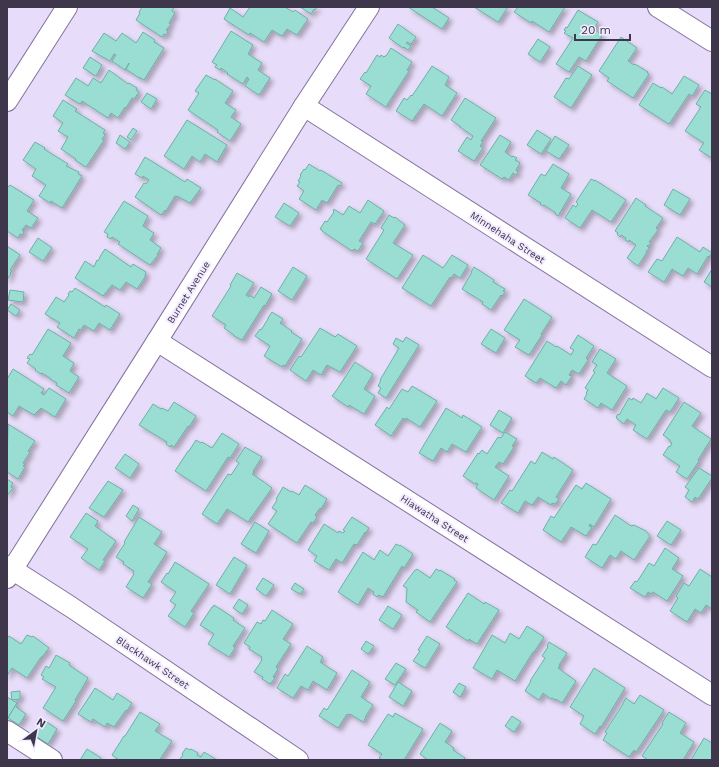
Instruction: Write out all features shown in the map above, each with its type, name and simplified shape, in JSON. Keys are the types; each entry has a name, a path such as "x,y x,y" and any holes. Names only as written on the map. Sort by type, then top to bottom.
{"street":[{"path":"7,101 67,7"},
{"name":"Burnet Avenue","path":"9,571 157,341 304,106 369,7"},
{"path":"658,7 712,41"},
{"name":"Minnehaha Street","path":"304,106 712,367"},
{"name":"Hiawatha Street","path":"157,341 712,695"},
{"name":"Blackhawk Street","path":"9,571 71,607 298,760"},
{"path":"7,731 52,760"}],"building":[{"path":"142,7 174,7 172,11 175,13 169,23 171,24 166,30 168,31 166,35 164,34 162,37 136,20"},
{"path":"250,7 285,7 293,12 295,10 308,19 297,35 287,29 282,36 272,30 264,42 250,33 249,35 224,19 230,8 243,17"},
{"path":"300,7 317,7 311,14"},
{"path":"408,7 432,7 449,18 442,29"},
{"path":"474,7 508,7 498,22"},
{"path":"518,7 565,7 549,32 514,12"},
{"path":"578,10 598,22 594,29 602,35 586,61 579,57 569,72 556,64 573,38 564,33 566,31 564,30 566,27 567,28"},
{"path":"398,24 416,37 411,44 406,43 411,46 408,50 389,38"},
{"path":"231,31 253,45 248,54 262,63 258,70 270,78 259,95 245,86 249,79 247,77 243,84 227,74 228,73 221,68 220,70 215,67 217,65 212,62"},
{"path":"143,32 155,40 154,42 164,48 144,80 126,69 129,63 125,70 112,61 116,55 114,54 110,61 92,51 104,33 116,41 122,33 136,43"},
{"path":"621,37 637,48 628,61 649,74 633,98 607,81 609,78 599,71"},
{"path":"538,39 550,47 540,62 528,54"},
{"path":"391,48 412,62 407,70 409,71 386,107 366,94 371,86 360,79 365,72 366,73 377,55 380,57 381,55 384,57 386,56"},
{"path":"90,57 102,65 96,76 83,68"},
{"path":"432,66 449,77 445,85 457,93 442,116 424,104 412,121 396,111 404,98 407,100 411,95 412,96"},
{"path":"578,66 592,75 571,108 554,97 566,78 569,79"},
{"path":"109,70 128,84 129,83 137,88 136,90 139,92 134,99 132,98 118,118 111,113 108,118 82,101 80,104 65,95 76,78 88,86 93,78 101,83"},
{"path":"206,75 233,91 225,103 236,110 231,117 241,124 230,141 217,132 218,130 188,110 199,93 195,91"},
{"path":"684,76 699,85 692,96 689,94 669,124 639,105 653,83 672,94"},
{"path":"705,90 712,94 712,158 699,150 704,143 685,131 701,107 696,104"},
{"path":"147,93 157,99 151,109 141,102"},
{"path":"465,98 496,118 481,141 483,142 480,146 483,148 474,161 458,151 467,137 471,140 473,136 451,120"},
{"path":"63,100 77,109 75,111 105,130 103,133 105,135 102,139 104,140 86,167 61,149 68,137 58,131 63,123 53,116"},
{"path":"187,120 227,145 217,162 205,154 200,162 192,156 184,169 164,156"},
{"path":"133,128 137,131 131,140 127,137"},
{"path":"537,130 551,139 541,154 527,145"},
{"path":"120,135 130,142 125,149 116,143"},
{"path":"500,135 511,142 505,152 512,157 517,158 515,160 520,163 516,170 518,172 516,175 513,173 509,180 504,177 502,179 480,165"},
{"path":"555,136 569,145 559,159 546,151"},
{"path":"35,142 68,164 66,166 79,172 78,174 82,176 62,208 39,196 46,185 32,176 36,169 23,160"},
{"path":"145,157 185,182 187,179 201,188 190,203 175,196 166,211 165,210 161,215 135,197 144,183 146,184 149,180 143,176 142,178 135,174"},
{"path":"309,164 342,183 340,186 338,185 327,203 322,200 316,210 299,199 304,191 297,186 300,182 298,181 301,176 300,175"},
{"path":"553,164 569,174 561,188 571,194 558,216 555,214 556,213 528,195 541,174 545,176"},
{"path":"591,179 595,180 626,200 611,222 592,210 580,228 565,218 573,205 576,207 578,204 576,202"},
{"path":"10,185 34,200 27,211 38,218 31,228 26,225 22,230 24,232 22,235 20,234 18,238 7,231 7,188"},
{"path":"673,189 690,199 680,215 664,205"},
{"path":"636,198 663,218 656,228 658,230 649,242 651,243 650,245 647,246 649,248 638,266 627,258 636,245 629,240 628,242 625,240 626,238 621,235 620,237 615,231"},
{"path":"368,200 384,211 375,224 371,222 359,241 363,243 358,251 354,249 352,251 320,229 325,221 327,222 334,212 334,209 343,215 349,206 360,213"},
{"path":"124,201 148,216 143,226 154,233 150,240 161,248 158,255 150,265 118,244 120,242 112,237 111,239 107,237 108,234 104,232"},
{"path":"284,203 299,213 290,226 275,217"},
{"path":"389,215 394,218 395,217 405,225 393,243 413,255 397,279 366,259 384,230 381,228"},
{"path":"677,237 700,252 703,247 712,253 709,257 708,256 697,274 688,268 683,276 672,269 664,282 648,272 657,259 662,261"},
{"path":"38,238 52,248 43,261 29,252"},
{"path":"7,246 20,255 10,270 12,271 7,280"},
{"path":"105,249 131,267 133,264 146,272 145,277 137,289 126,282 120,290 112,285 103,296 75,278 85,261 94,267"},
{"path":"423,255 443,268 452,255 468,265 460,278 454,274 451,278 450,277 431,306 402,288"},
{"path":"293,267 307,276 292,300 278,291"},
{"path":"474,267 494,280 493,282 505,289 503,291 505,292 502,296 501,295 491,310 482,304 483,302 462,289"},
{"path":"712,269 712,287 704,282"},
{"path":"237,273 254,283 246,295 249,297 249,295 254,298 261,287 272,294 242,340 224,328 226,325 212,316 231,286 230,285"},
{"path":"75,288 105,307 106,305 120,314 110,330 99,323 94,331 84,325 81,330 79,329 74,338 57,327 60,323 45,314 56,297 64,302 70,291 72,292"},
{"path":"10,290 24,292 23,302 8,300"},
{"path":"524,299 552,317 529,355 515,347 520,340 504,330"},
{"path":"11,304 20,310 16,316 7,310"},
{"path":"272,312 283,319 280,323 302,339 285,366 283,365 282,367 264,356 270,346 255,336 260,329 261,330"},
{"path":"320,328 335,337 338,334 357,346 340,372 327,365 321,375 313,370 306,381 290,370 299,356 301,357"},
{"path":"48,329 71,343 63,356 74,363 70,371 79,377 69,393 27,363 30,359 27,358 30,354 32,355"},
{"path":"491,329 505,338 496,353 481,344"},
{"path":"578,335 594,346 586,358 588,360 579,374 572,370 569,375 572,376 566,385 561,381 556,388 540,378 536,383 525,376 547,341 571,355 574,350 570,348"},
{"path":"406,337 419,345 386,398 378,393 381,388 378,386 399,348 393,344 396,338 403,342"},
{"path":"600,349 616,359 607,373 627,386 612,410 601,403 598,408 584,399 588,390 585,388 595,372 593,371 597,365 592,362"},
{"path":"355,362 373,374 364,389 375,396 364,414 349,405 348,407 332,396"},
{"path":"13,369 44,389 41,393 44,395 49,388 66,399 55,417 41,408 34,415 19,406 13,416 7,412 7,379"},
{"path":"412,386 437,401 420,427 406,418 405,420 403,418 391,436 375,425 387,407 389,409 402,389 408,392"},
{"path":"663,388 679,398 670,412 666,410 647,439 633,430 636,425 627,419 624,424 617,419 616,417 618,414 619,415 629,398 632,400 633,398 641,403 647,393 656,399"},
{"path":"174,402 196,416 174,447 171,445 170,447 166,444 167,442 139,425 153,404 168,411"},
{"path":"684,402 701,413 692,426 711,439 687,479 676,472 680,466 663,455 672,443 663,435"},
{"path":"446,408 462,418 463,415 482,427 466,452 452,444 447,452 441,448 433,461 419,453"},
{"path":"499,410 512,418 503,433 490,425"},
{"path":"8,424 35,441 28,451 30,452 23,463 25,464 23,466 25,467 18,479 7,472"},
{"path":"505,432 517,439 512,446 514,447 503,464 499,462 495,467 509,476 494,500 476,488 478,484 475,484 463,476 478,453 479,454 482,450 487,454 498,437 501,438"},
{"path":"222,433 239,444 230,458 228,457 206,491 175,471 196,440 212,448"},
{"path":"245,447 262,457 252,474 272,488 248,522 227,509 217,524 202,514 228,474 231,475 239,463 236,461"},
{"path":"542,452 553,459 554,457 573,470 556,497 559,499 555,504 552,503 551,505 538,497 532,505 525,501 518,513 501,503 510,490 512,491 531,461 535,464"},
{"path":"125,454 139,464 130,478 115,468"},
{"path":"699,468 712,476 712,478 698,499 695,497 692,502 685,497 689,490 685,487"},
{"path":"7,479 13,483 11,487 13,488 7,496"},
{"path":"108,481 123,490 104,517 89,508"},
{"path":"586,483 611,499 594,527 590,524 589,526 592,527 586,536 571,527 561,542 543,530 551,516 554,518 576,485 582,489"},
{"path":"305,485 327,499 315,515 317,517 313,523 311,522 297,543 268,524 277,511 272,508 283,487 299,495"},
{"path":"133,505 139,509 132,521 126,516"},
{"path":"86,513 98,521 95,526 116,541 103,560 105,561 99,570 81,558 88,549 70,537"},
{"path":"615,515 631,526 634,525 646,531 650,536 634,560 621,551 616,559 610,555 602,568 585,557 593,544 596,545"},
{"path":"139,517 162,532 154,544 167,552 148,582 152,584 143,598 126,587 134,574 134,571 123,564 124,562 116,557"},
{"path":"352,517 369,528 357,545 354,544 342,563 336,559 329,570 314,561 317,556 308,550 324,524 338,533 339,531 343,533 345,531 343,530"},
{"path":"667,521 681,530 671,545 657,536"},
{"path":"255,522 269,531 256,553 241,544"},
{"path":"396,544 413,554 404,568 402,566 383,597 379,595 377,597 373,594 374,592 368,588 358,605 338,592 363,552 374,560 380,550 388,556"},
{"path":"665,548 679,558 672,569 683,576 667,601 653,592 652,594 648,592 645,597 630,588 635,581 637,582 649,563 654,566"},
{"path":"234,557 247,565 230,594 216,585"},
{"path":"175,562 209,584 191,611 194,613 185,627 168,616 176,605 170,601 176,592 161,582"},
{"path":"417,569 430,578 436,569 440,570 455,579 454,580 457,582 430,622 416,612 418,610 406,602 407,588 403,586"},
{"path":"700,569 712,577 712,609 706,605 701,613 695,609 687,622 670,611 678,598 676,596 684,583 689,586"},
{"path":"263,578 274,585 266,596 256,589"},
{"path":"295,583 304,589 300,594 291,589"},
{"path":"468,593 484,604 485,602 499,610 477,644 469,639 468,641 446,627"},
{"path":"239,599 248,605 242,614 233,608"},
{"path":"214,605 234,618 233,620 245,628 233,646 235,648 229,657 208,644 214,634 200,625"},
{"path":"388,606 402,615 393,629 379,620"},
{"path":"272,610 293,624 283,639 291,644 276,667 278,669 273,677 275,678 270,684 262,679 263,677 254,672 262,660 262,657 249,649 250,647 244,643 257,622 261,624 263,620 265,621"},
{"path":"527,626 544,637 515,681 497,670 492,679 473,668 492,635 505,643 510,633 519,639"},
{"path":"27,635 33,636 49,648 27,678 12,668 7,676 7,636 21,644"},
{"path":"427,636 440,644 425,668 413,661 420,651 418,650"},
{"path":"366,641 374,646 368,654 361,649"},
{"path":"549,642 567,653 558,668 576,681 562,703 556,699 551,699 543,693 539,700 525,691 545,658 542,656 548,647"},
{"path":"307,646 323,657 320,662 337,673 327,690 313,681 308,690 301,686 293,698 277,688 285,674 288,676"},
{"path":"56,655 70,663 69,665 88,678 63,721 43,708 56,687 42,679 44,677 41,675 46,666 49,668"},
{"path":"396,663 406,669 395,685 385,679"},
{"path":"594,668 625,688 601,727 600,726 595,734 580,724 584,716 570,707"},
{"path":"352,670 370,682 361,697 373,705 363,722 350,714 347,714 338,728 319,716 324,708 327,710"},
{"path":"398,682 412,691 403,706 389,697"},
{"path":"459,683 466,687 460,697 453,692"},
{"path":"95,688 113,700 117,693 132,703 114,727 107,723 105,727 93,719 91,722 78,714"},
{"path":"20,691 20,699 12,700 11,692"},
{"path":"640,695 664,710 636,752 634,750 629,757 603,740 607,733 605,732 626,698 634,704"},
{"path":"7,697 17,703 8,718 7,717"},
{"path":"17,703 18,704 16,707 26,714 19,725 8,718"},
{"path":"140,712 160,724 155,731 172,741 160,759 161,760 119,760 112,755"},
{"path":"669,712 686,723 680,733 694,742 683,760 648,760 642,756"},
{"path":"395,713 423,729 404,760 382,760 379,758 382,754 368,745 388,714 393,717"},
{"path":"512,716 521,722 514,732 505,726"},
{"path":"41,719 57,729 48,744 34,735 41,723 39,722"},
{"path":"440,723 452,731 445,742 454,748 453,750 465,758 463,760 428,760 420,754"},
{"path":"704,738 712,743 712,760 691,760"},
{"path":"186,748 198,753 197,755 201,757 204,752 217,760 179,760"},
{"path":"87,749 101,758 100,760 80,760"}]}
